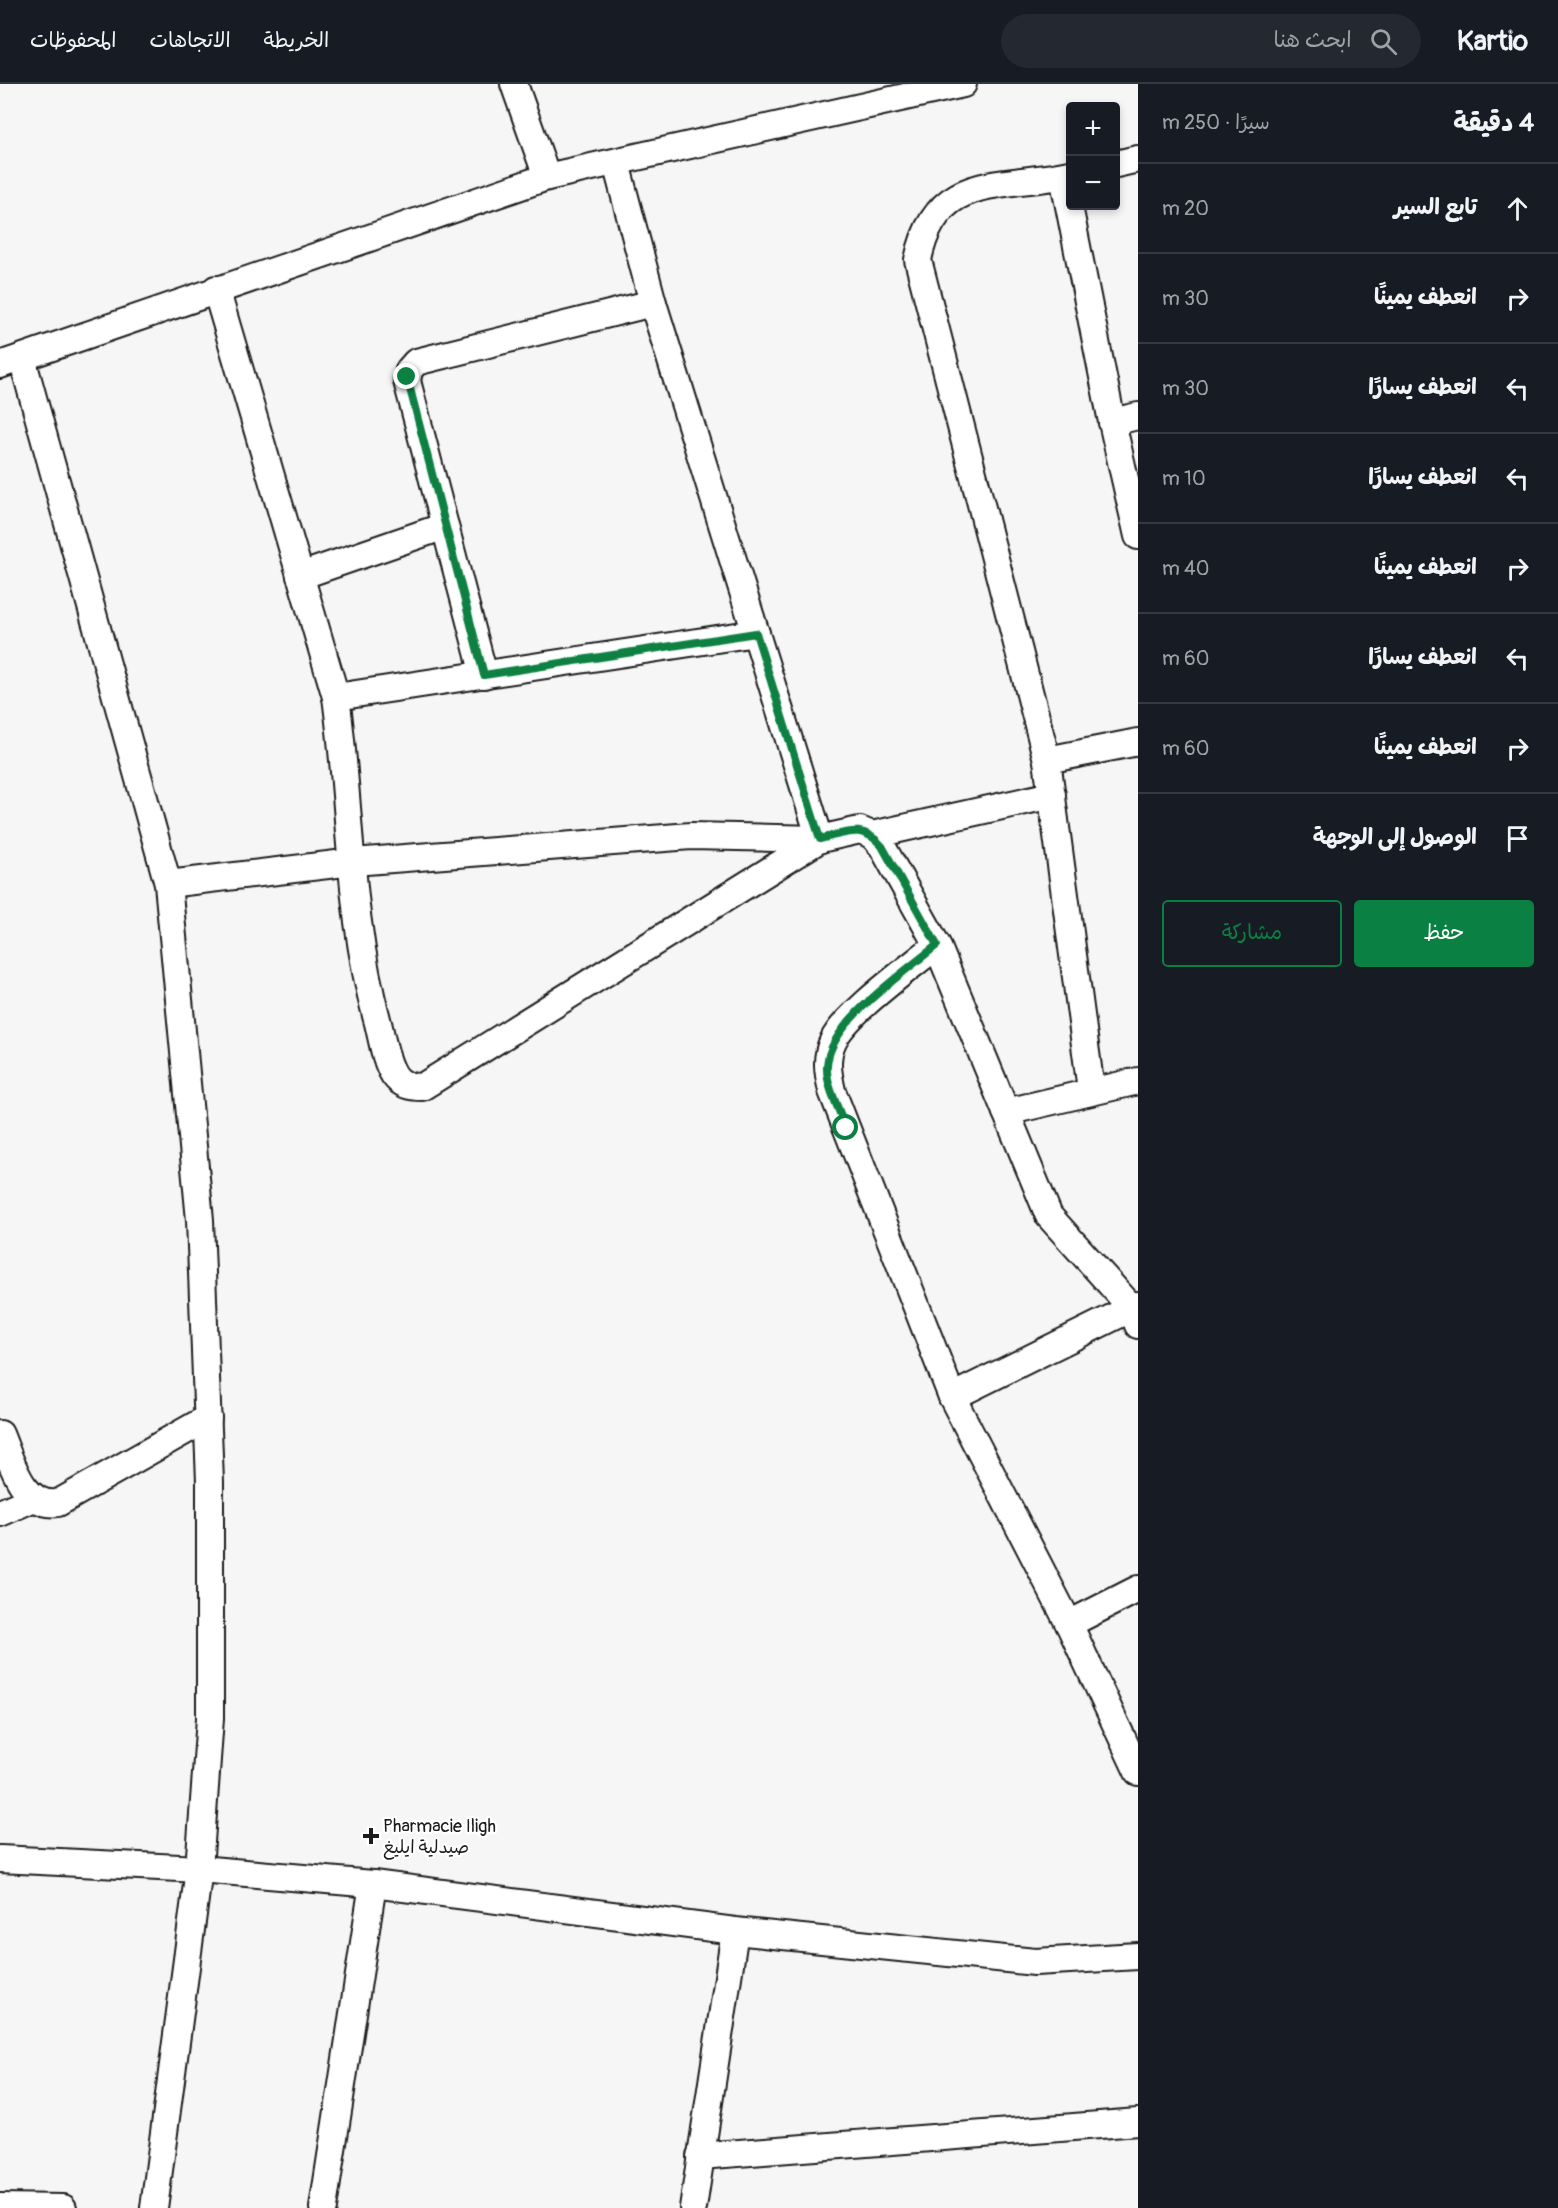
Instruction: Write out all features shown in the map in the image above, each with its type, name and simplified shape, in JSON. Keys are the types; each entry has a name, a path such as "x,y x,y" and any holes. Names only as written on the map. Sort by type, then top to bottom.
{"street":[{"path":"514,84 547,177"},
{"path":"154,2208 199,1869 210,1718 208,1418 200,1220 168,884 11,362 216,289 547,177 963,84"},
{"path":"1120,163 1138,159"},
{"path":"616,163 653,303 820,839"},
{"path":"1066,175 966,190 944,205 932,219 918,260 1047,760 1091,1090"},
{"path":"1073,210 1112,422 1138,536"},
{"path":"216,289 336,697 345,762 359,940 368,988 389,1063 400,1082 410,1087 422,1087 820,839"},
{"path":"484,675 407,381 413,365 653,303"},
{"path":"1112,422 1138,416"},
{"path":"300,576 445,526"},
{"path":"336,697 756,633"},
{"path":"1047,760 1138,742"},
{"path":"872,835 1052,795"},
{"path":"168,884 353,862 691,836 820,839 860,830 872,835 882,846 937,945 1050,1216 1136,1312 952,1396"},
{"path":"937,945 848,1021 833,1040 827,1068 846,1128 952,1396 1069,1624 1138,1772"},
{"path":"1006,1112 1091,1090 1138,1081"},
{"path":"0,1434 20,1480 34,1498 45,1505 58,1503 208,1418"},
{"path":"0,1513 34,1498"},
{"path":"1069,1624 1138,1590"},
{"path":"0,1859 199,1869 373,1884 735,1931 1035,1962 1138,1956"},
{"path":"323,2208 373,1884"},
{"path":"693,2208 735,1931"},
{"path":"700,2156 1138,2122"},
{"path":"0,2207 63,2208"}],"place":[{"name":"Pharmacie Iligh صيدلية ايليغ","path":"371,1836"}],"route":[{"path":"407,377 484,675 756,633 820,839 860,830 872,835 882,846 937,945 848,1021 833,1040 827,1068 832,1091 846,1128"}]}
